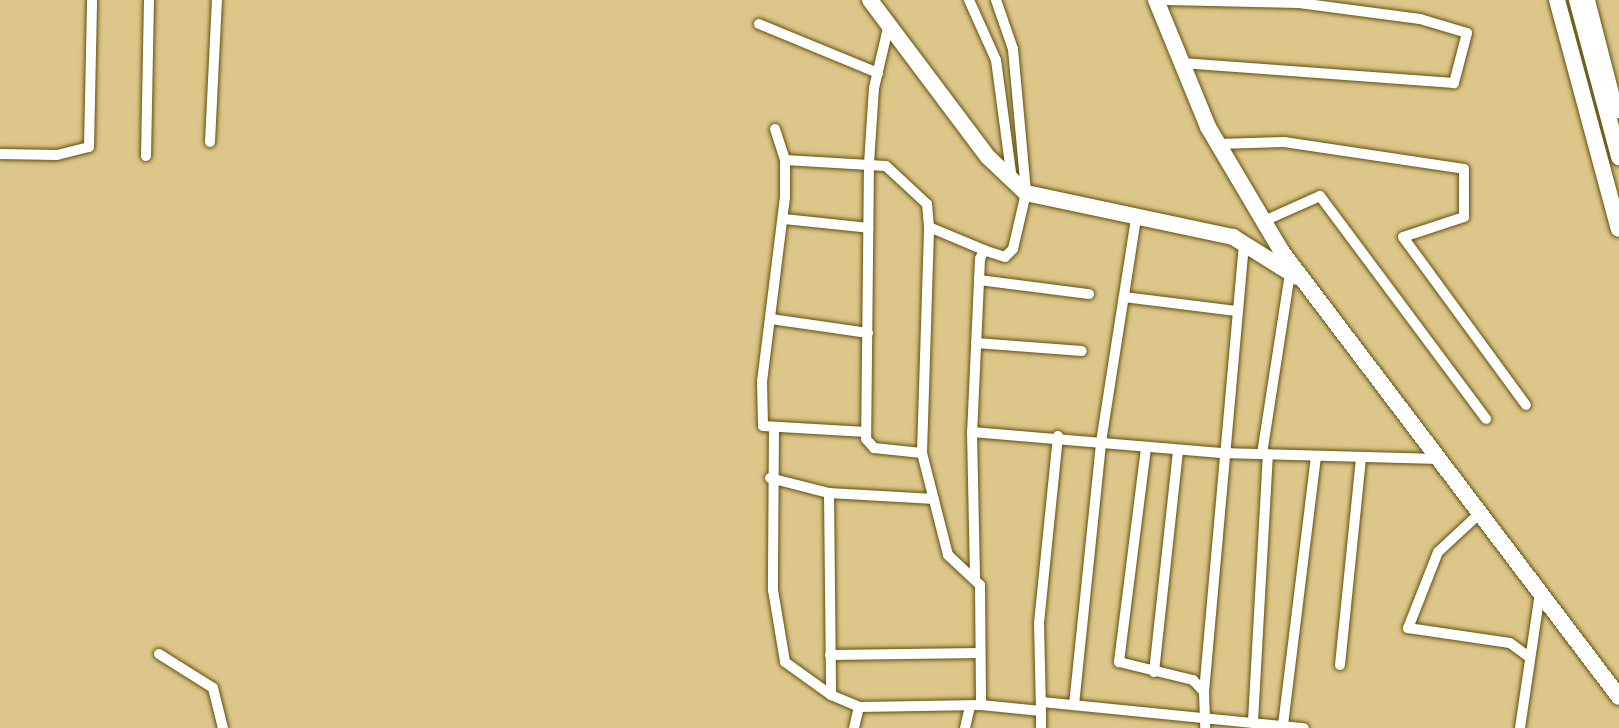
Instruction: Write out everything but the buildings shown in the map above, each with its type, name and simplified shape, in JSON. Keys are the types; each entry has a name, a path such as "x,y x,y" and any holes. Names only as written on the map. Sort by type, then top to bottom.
{"main road":[{"path":"870,0 988,157 1026,193 1244,243 1305,283"},
{"path":"1156,0 1218,144 1305,283 1619,697"},
{"path":"1557,0 1619,229"},
{"path":"1577,0 1619,157"}],"street":[{"path":"0,153 57,155 89,147 92,0"},
{"path":"146,156 149,0"},
{"path":"210,142 217,0"},
{"path":"969,0 996,60 1012,180"},
{"path":"929,228 1005,257 1013,249 1026,193 1013,50 996,0"},
{"path":"1167,0 1299,3 1420,19 1467,33 1454,83 1182,63"},
{"path":"1590,0 1619,113"},
{"path":"759,24 878,73"},
{"path":"889,24 878,73 869,163 866,432 874,448 922,453"},
{"path":"775,129 785,160 784,219 762,404 763,426 866,432"},
{"path":"1218,144 1284,142 1464,169 1464,217 1403,237 1525,405"},
{"path":"785,160 886,166 916,188 927,204 929,228 922,453 948,555 975,577"},
{"path":"1264,221 1320,196 1486,419"},
{"path":"784,219 869,228"},
{"path":"1074,705 1101,442 1136,219"},
{"path":"1205,723 1204,692 1221,453 1244,243"},
{"path":"965,728 975,705 980,653 975,577 972,432 979,280 984,250"},
{"path":"1253,721 1265,454 1290,273"},
{"path":"979,280 1089,294"},
{"path":"1124,297 1236,312"},
{"path":"771,319 868,333"},
{"path":"976,343 1082,351"},
{"path":"774,428 770,478 773,590 785,662 831,695 859,708 1074,705 1205,723 1253,721 1304,728"},
{"path":"972,432 1058,436 1146,448 1221,453 1439,459"},
{"path":"1041,728 1039,623 1058,436"},
{"path":"1146,448 1119,662 1193,680 1204,692"},
{"path":"1154,672 1178,450"},
{"path":"1283,725 1316,456"},
{"path":"1340,665 1361,457"},
{"path":"770,478 829,493 934,499"},
{"path":"829,493 831,695"},
{"path":"1480,513 1438,551 1408,628 1510,643 1528,656"},
{"path":"1520,728 1528,656 1540,593"},
{"path":"830,654 980,653"},
{"path":"159,654 213,688 223,728"},
{"path":"854,728 859,708"}]}
